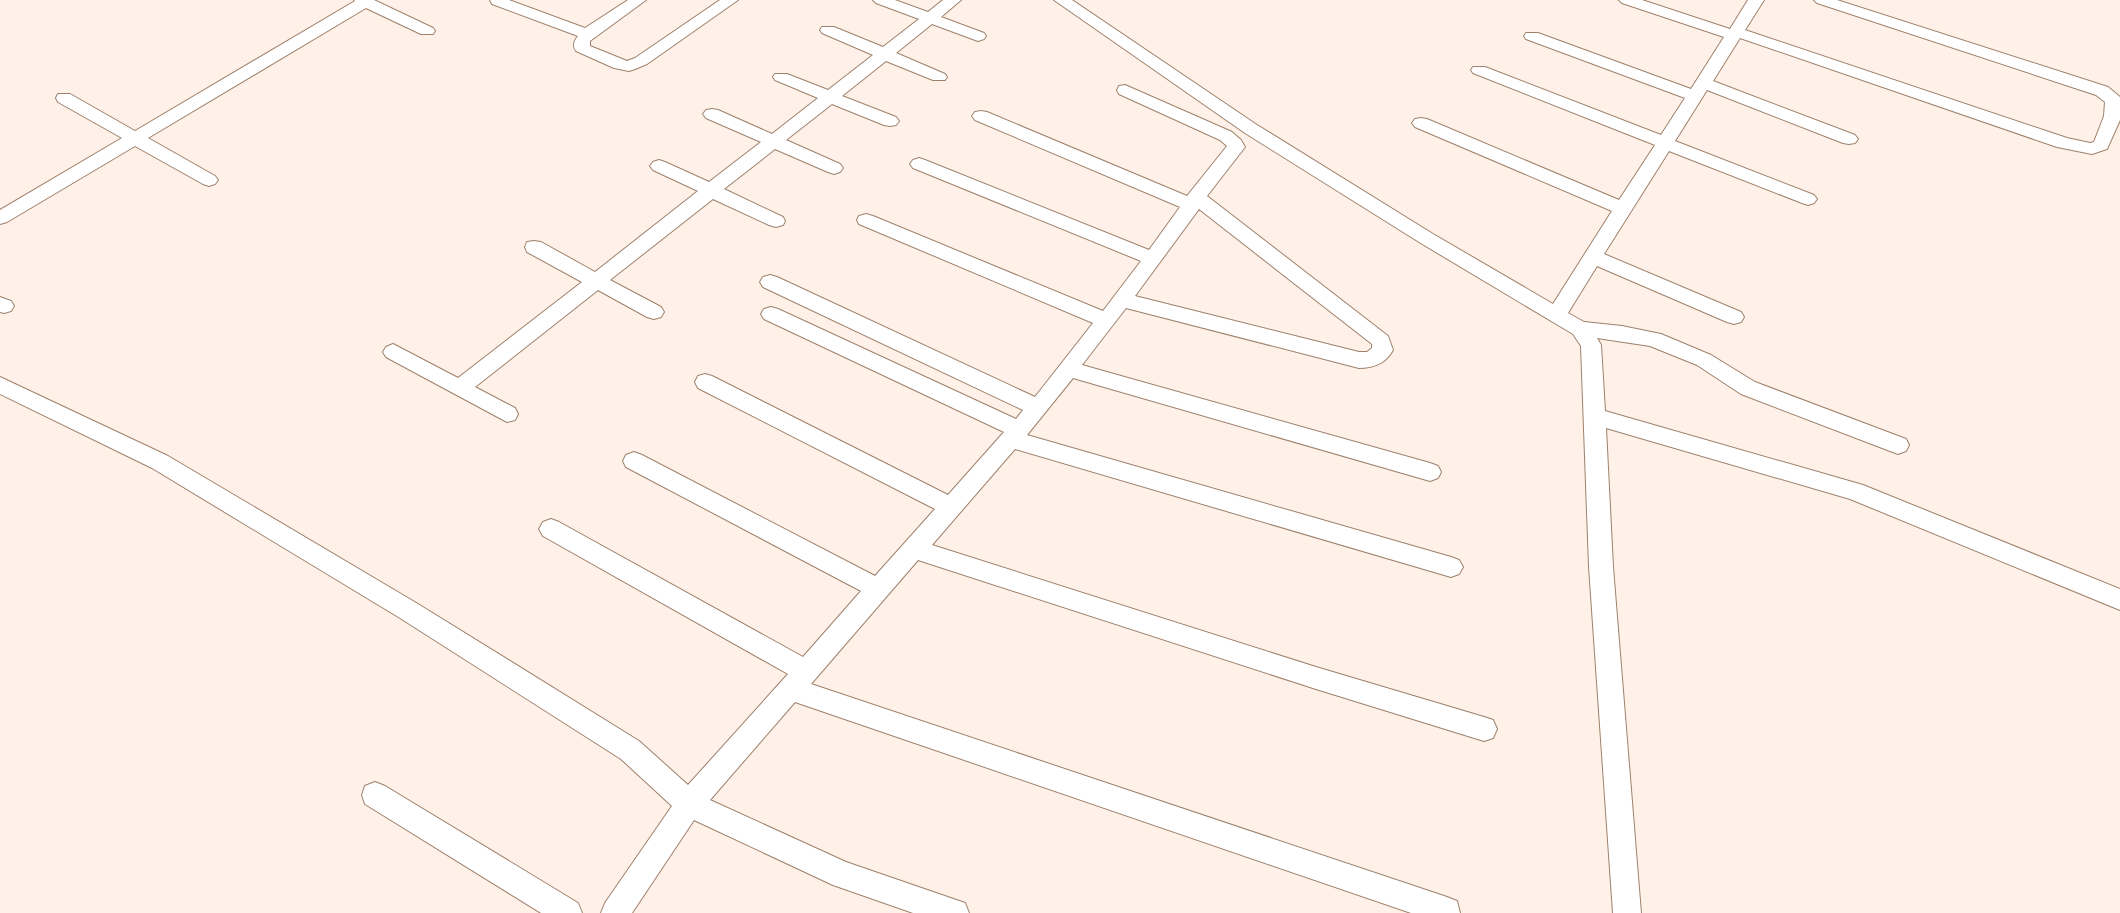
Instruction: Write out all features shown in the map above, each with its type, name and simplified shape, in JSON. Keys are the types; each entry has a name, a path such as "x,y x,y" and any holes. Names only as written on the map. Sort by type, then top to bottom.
{"street":[{"path":"635,1 587,34 582,41 582,48 620,65 629,66 641,61 730,0"},
{"path":"881,0 978,36"},
{"path":"460,388 953,0"},
{"path":"1062,0 1251,129 1580,329 1622,333 1654,339 1704,360 1748,388 1898,445"},
{"path":"1627,0 1735,34 2063,143 2092,149 2101,145 2113,116 2114,101 2102,91 1822,0"},
{"path":"1556,315 1756,0"},
{"path":"0,218 364,1 427,30"},
{"path":"498,1 587,34"},
{"path":"828,30 939,78"},
{"path":"1532,36 1699,89 1849,139"},
{"path":"1479,70 1808,199"},
{"path":"781,77 890,121"},
{"path":"615,913 689,804 1038,408 1122,300 1194,201 1236,148 1235,144 1226,136 1125,90"},
{"path":"64,98 209,180"},
{"path":"712,114 834,168"},
{"path":"981,116 1194,201 1381,340 1383,350 1378,356 1370,361 1359,360 1122,300"},
{"path":"1421,123 1623,209"},
{"path":"919,164 1153,259"},
{"path":"659,166 776,221"},
{"path":"866,220 1106,320"},
{"path":"534,247 654,312"},
{"path":"1593,257 1734,317"},
{"path":"770,282 1038,408"},
{"path":"771,314 1015,434 1451,567"},
{"path":"1580,329 1591,345 1601,567 1627,913"},
{"path":"393,352 507,414"},
{"path":"1068,369 1430,472"},
{"path":"705,382 951,507"},
{"path":"0,385 160,462 409,611 630,750 689,804 843,875 955,913"},
{"path":"1594,416 1855,491 2120,600"},
{"path":"634,461 879,589"},
{"path":"551,529 798,680 1447,911"},
{"path":"914,549 1316,678 1484,729"},
{"path":"375,795 568,913"}]}
